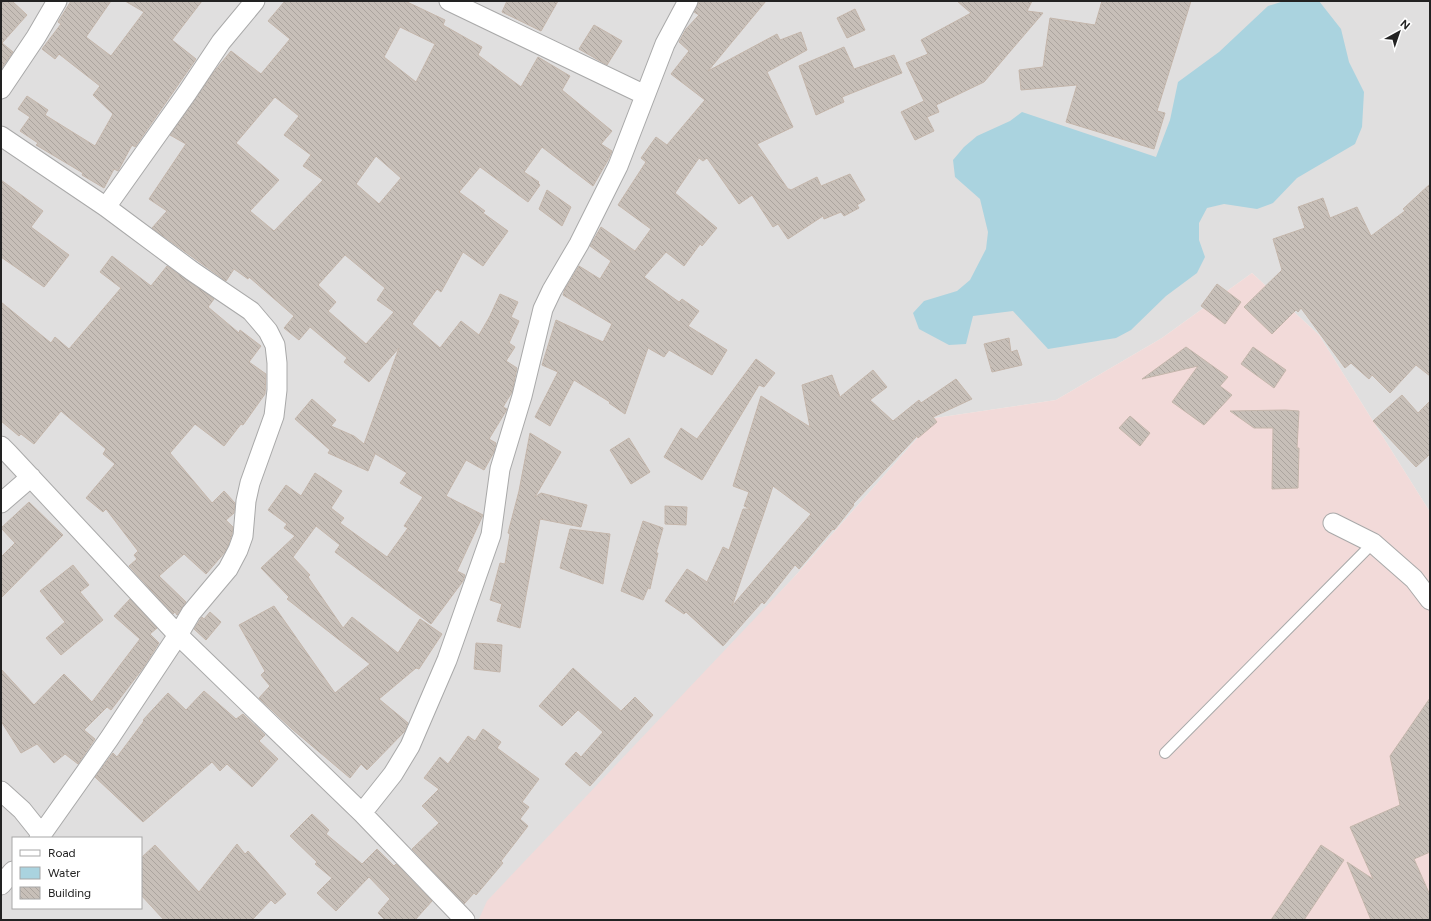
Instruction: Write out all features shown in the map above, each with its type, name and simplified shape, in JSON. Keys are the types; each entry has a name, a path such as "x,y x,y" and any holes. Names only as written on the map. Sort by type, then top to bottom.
{"street":[{"path":"1,89 58,1"},
{"path":"106,207 221,42 254,1"},
{"path":"449,1 645,95"},
{"path":"362,813 393,774 410,746 447,660 491,535 500,469 522,396 543,309 552,290 579,244 615,173 665,44 688,1"},
{"path":"1,136 106,207 192,271 251,311 268,331 275,345 277,363 277,390 274,416 250,483 246,501 243,536 238,550 228,569 191,612 178,635 109,739 41,837 22,810 1,791"},
{"path":"1,446 178,635 362,813 465,920"},
{"path":"1,503 31,477"},
{"path":"1333,523 1372,543 1414,579 1430,600"},
{"path":"1,885 12,872"}],"lane":[{"path":"1165,753 1372,543"}],"shaded area":[{"path":"1,1 1430,1 1430,512 1319,335 1252,273 1162,338 1056,400 935,418 796,575 479,919 480,920 1,920"},
{"path":"1252,273 1319,335 1430,512 1430,920 479,919 487,901 796,575 935,418 1056,400 1162,338"}],"water":[{"path":"1284,1 1319,1 1341,29 1349,62 1364,92 1362,127 1355,144 1297,178 1273,203 1257,209 1224,204 1207,208 1199,223 1199,240 1205,257 1197,273 1166,296 1131,330 1116,338 1048,349 1013,311 973,316 966,344 949,345 919,329 913,313 924,301 957,291 970,280 986,249 988,232 980,199 955,177 953,160 964,147 977,136 1010,121 1022,112 1156,157 1170,120 1178,82 1219,52 1268,6"}],"building":[{"path":"1,1 12,1 27,15 2,43 13,52 1,69"},
{"path":"71,1 111,1 86,37 111,56 144,12 125,1 202,1 172,40 196,59 135,147 132,145 118,171 114,169 104,188 82,175 83,173 36,145 38,143 20,131 30,117 18,109 27,96 48,110 45,115 95,146 113,114 93,95 100,86 59,54 55,59 42,49 61,24 58,22"},
{"path":"285,1 405,1 445,20 443,25 482,47 478,55 521,87 538,57 570,76 562,90 612,131 601,144 612,151 593,186 542,147 524,172 539,182 538,183 540,185 528,202 480,167 459,192 485,211 483,213 508,231 483,266 463,252 441,292 437,289 412,324 440,348 461,321 479,335 500,294 518,302 511,317 519,321 509,343 515,347 506,361 517,368 512,392 503,407 507,409 489,439 496,443 494,452 484,470 466,460 446,496 483,515 457,571 465,575 463,581 431,624 335,552 340,545 316,526 293,557 310,575 308,577 343,628 352,617 398,653 420,619 442,634 419,669 416,668 379,699 408,723 405,731 367,770 361,764 350,778 292,729 259,698 270,686 261,675 265,671 239,625 274,606 335,693 370,664 287,599 289,597 261,568 295,536 284,528 287,524 268,510 286,485 301,496 315,473 342,491 331,508 344,518 340,523 387,557 408,528 404,526 423,497 400,483 407,473 374,453 375,454 368,471 328,453 330,450 295,419 312,399 336,420 331,426 354,436 364,444 399,348 369,382 344,362 347,358 310,327 299,340 284,328 294,316 249,277 248,279 234,269 226,281 152,228 167,211 149,199 186,144 170,135 213,73 231,51 261,74 290,39 268,21","holes":["400,27 435,44 416,82 384,57","275,97 299,116 284,135 311,155 303,166 323,180 274,231 250,211 279,180 236,143","376,156 401,178 379,204 356,184","345,255 385,288 377,300 394,312 366,344 328,311 336,302 318,285"]},
{"path":"507,1 558,1 541,31 502,12"},
{"path":"699,1 766,1 708,71 777,34 780,40 801,32 807,50 767,72 793,127 757,144 788,189 791,190 817,177 821,186 850,174 865,200 857,205 859,208 844,216 841,212 824,219 823,216 788,239 778,224 773,227 752,195 739,204 707,158 703,161 699,158 675,193 717,228 702,246 700,244 684,266 666,252 644,277 679,302 682,299 699,311 688,326 727,350 712,375 669,350 664,357 648,348 625,414 609,403 610,402 574,380 550,426 535,417 558,372 542,365 556,320 603,342 612,324 563,295 565,289 579,266 600,279 611,261 590,246 601,227 635,251 651,229 618,205 646,162 641,158 656,137 667,145 705,100 671,74 689,51 679,42 686,29 699,15 694,12"},
{"path":"957,1 1032,1 1027,11 1043,13 984,82 936,105 939,112 927,117 934,131 915,140 901,112 924,101 906,63 928,54 921,40 971,13"},
{"path":"1102,1 1191,1 1157,111 1165,113 1154,149 1066,122 1077,85 1021,90 1019,70 1043,67 1050,18 1095,25"},
{"path":"855,9 865,30 847,38 837,18"},
{"path":"594,25 622,41 607,65 579,49"},
{"path":"844,47 854,69 894,55 902,73 842,97 844,102 816,115 799,66"},
{"path":"1,180 43,211 31,227 69,255 44,287 1,257"},
{"path":"1430,184 1430,376 1416,365 1390,393 1372,375 1369,379 1351,363 1345,368 1301,308 1298,312 1296,310 1272,334 1244,307 1282,270 1273,239 1305,228 1298,207 1323,198 1330,218 1357,207 1371,236 1405,211 1403,209"},
{"path":"547,190 571,207 562,226 539,209"},
{"path":"112,256 151,286 167,266 214,299 208,307 239,333 240,330 261,346 249,362 266,374 265,394 243,425 241,424 224,446 195,424 170,453 212,503 224,491 235,503 234,513 226,520 233,527 228,546 225,552 206,574 184,554 159,576 186,602 177,615 175,612 173,614 129,566 137,559 134,555 138,551 106,509 103,512 86,498 115,464 103,454 106,449 61,411 34,444 21,434 19,436 1,421 1,302 51,343 55,337 69,349 121,288 100,272"},
{"path":"1217,284 1241,302 1225,324 1201,306"},
{"path":"1009,338 1011,352 1017,350 1022,365 992,372 984,344"},
{"path":"1186,347 1228,377 1220,386 1232,395 1204,425 1172,402 1198,366 1142,379"},
{"path":"1253,347 1286,370 1274,388 1241,364"},
{"path":"756,359 775,373 764,387 759,385 702,480 664,457 681,428 697,439"},
{"path":"873,370 887,387 870,400 893,421 919,400 921,403 956,379 972,399 933,417 937,422 918,438 917,436 853,504 854,505 834,530 833,529 799,569 795,565 764,604 762,602 723,646 686,612 684,614 665,601 687,569 707,582 723,547 729,550 743,509 750,509 744,506 749,492 733,486 761,396 810,427 802,385 832,375 840,397","holes":["773,486 811,514 732,606"]},
{"path":"1402,395 1418,413 1430,401 1430,454 1416,467 1373,421"},
{"path":"1230,411 1299,411 1297,448 1299,448 1298,488 1272,489 1273,428 1254,428"},
{"path":"1130,416 1150,433 1140,446 1119,428"},
{"path":"530,433 561,452 535,497 541,493 587,505 581,527 540,519 520,628 497,621 502,604 490,600 500,563 505,564 510,534 508,533 519,491"},
{"path":"629,438 650,472 631,484 610,450"},
{"path":"29,502 63,535 1,598 1,557 15,543 1,528"},
{"path":"665,506 687,507 686,525 665,524"},
{"path":"643,521 663,528 656,553 658,553 650,589 648,588 643,600 621,591"},
{"path":"570,529 610,534 603,584 560,568"},
{"path":"73,565 89,585 80,592 103,620 61,655 46,638 65,622 40,591"},
{"path":"130,599 157,628 150,634 159,643 143,668 111,710 107,707 84,730 95,739 78,764 65,754 54,763 37,744 21,753 1,721 1,669 34,705 64,674 92,702 140,639 114,616"},
{"path":"210,612 221,622 206,640 194,629 202,617 204,619"},
{"path":"476,643 502,645 500,672 474,669"},
{"path":"573,668 621,711 635,697 653,715 590,786 565,764 576,752 581,757 603,732 578,710 562,726 539,706"},
{"path":"204,691 236,719 243,714 265,735 259,741 278,759 252,787 227,764 220,771 212,762 143,822 95,777 113,753 117,757 144,721 143,720 168,693 186,710"},
{"path":"1430,698 1430,852 1414,859 1430,895 1430,920 1371,920 1347,862 1373,879 1350,827 1400,805 1390,756"},
{"path":"483,729 501,742 497,748 539,779 522,802 529,807 520,819 528,826 501,861 503,863 476,895 474,893 464,904 412,849 439,823 422,806 439,789 424,778 440,757 448,764 468,736 475,741"},
{"path":"312,814 329,830 326,834 362,864 377,849 394,866 396,864 432,901 415,920 385,920 378,913 390,899 369,877 336,911 317,893 332,878 315,864 317,862 290,836"},
{"path":"237,844 245,854 248,851 286,894 275,904 271,900 252,920 164,920 142,896 142,857 155,845 199,892"},
{"path":"1321,845 1344,860 1304,920 1271,920"}]}
